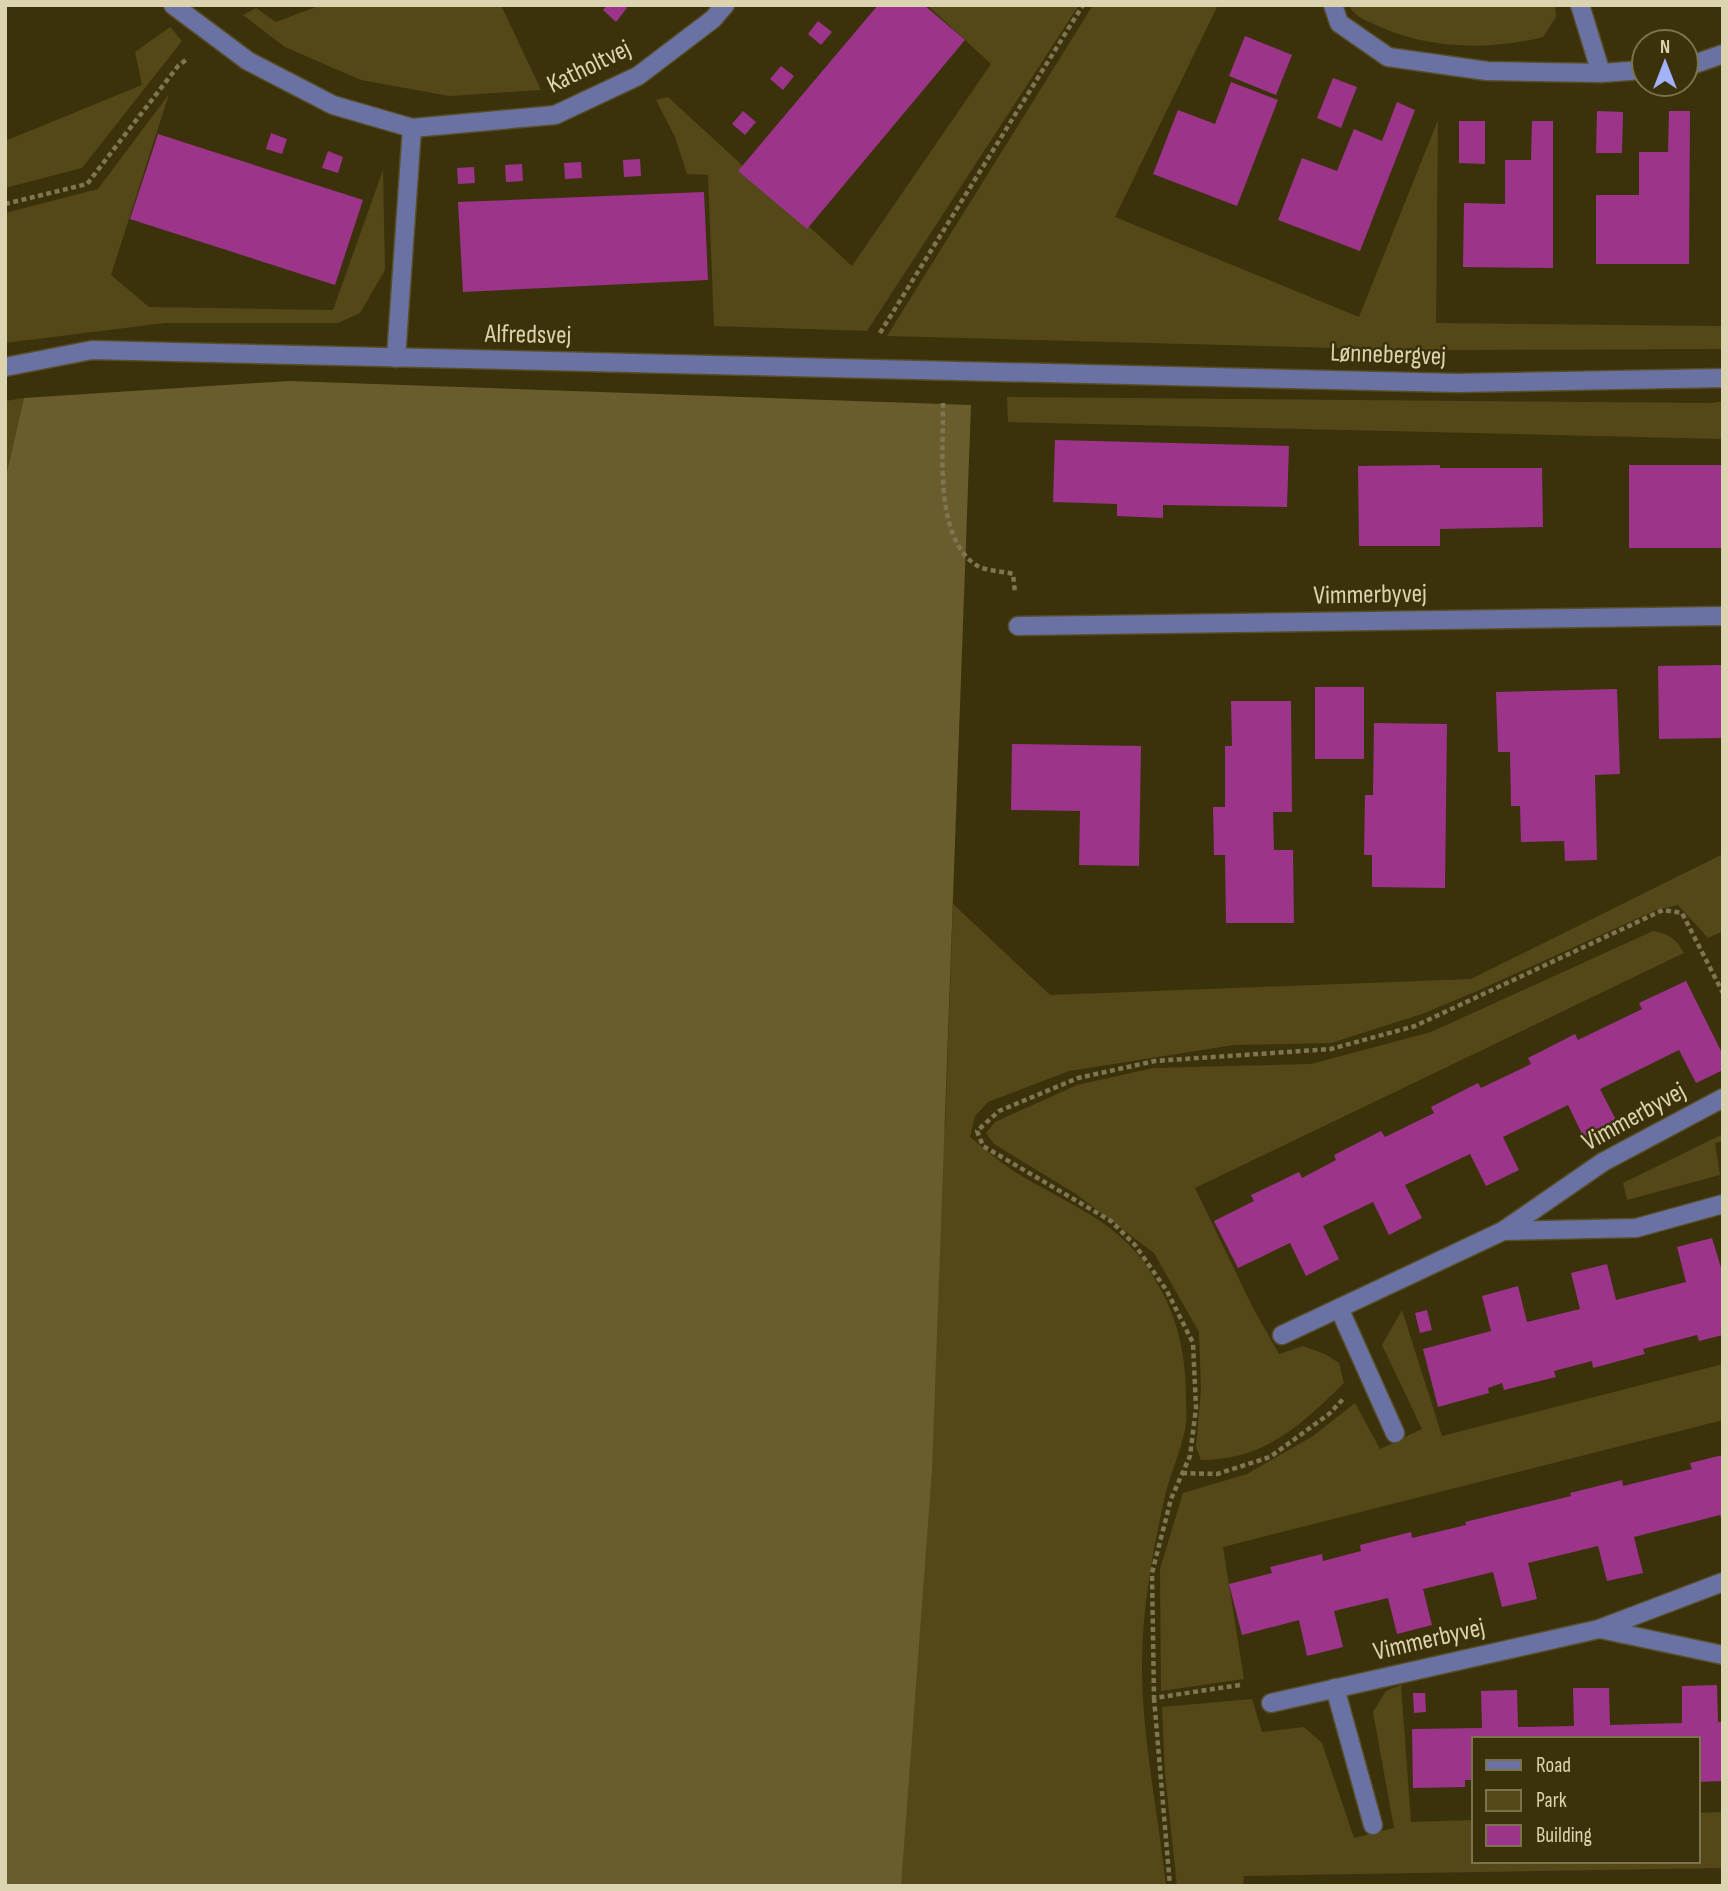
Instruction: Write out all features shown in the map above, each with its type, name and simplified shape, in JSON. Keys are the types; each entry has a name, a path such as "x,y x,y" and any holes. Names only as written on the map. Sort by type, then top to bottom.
{"street":[{"name":"Katholtvej","path":"173,5 248,61 333,105 412,128 555,115 638,76 713,19 725,5"},
{"path":"1333,5 1339,23 1388,57 1487,71 1630,71"},
{"path":"1580,5 1601,73"},
{"path":"1700,62 1723,54"},
{"path":"396,358 412,128"},
{"name":"Alfredsvej","path":"5,367 92,350 1051,372"},
{"name":"Lønnebergvej","path":"1051,372 1457,383 1723,378"},
{"name":"Vimmerbyvej","path":"1018,626 1723,616"},
{"name":"Vimmerbyvej","path":"1282,1335 1503,1231 1603,1162 1723,1098"},
{"name":"Vimmerbyvej","path":"1503,1231 1636,1228 1723,1204"},
{"path":"1339,1308 1395,1433"},
{"name":"Vimmerbyvej","path":"1271,1703 1599,1629 1723,1582"},
{"name":"Vimmerbyvej","path":"1599,1629 1723,1655"},
{"path":"1335,1688 1373,1825"}],"path":[{"path":"877,369 879,335 1083,5"},
{"path":"5,204 87,184 178,66 214,35"},
{"path":"943,371 945,507 950,529 954,541 976,565 1013,574 1018,626"},
{"path":"1170,1886 1154,1698 1152,1573 1171,1499 1189,1455 1196,1408 1193,1343 1172,1301 1135,1245 1111,1221 983,1146 977,1131 999,1111 1078,1078 1155,1061 1331,1049 1415,1026 1663,910 1682,913 1723,993"},
{"path":"1182,1473 1217,1474 1270,1457 1329,1414 1368,1372"},
{"path":"1154,1698 1259,1683 1271,1703"}],"green space":[{"path":"321,5 501,5 541,90 449,96 361,80 285,47 243,15 256,8 276,22"},
{"path":"927,5 1079,5 867,331 714,326 708,175 687,174 675,137 656,100 668,97 852,266 991,64"},
{"path":"1093,5 1218,5 1115,217 1359,317 1438,120 1436,323 1723,326 1723,349 1416,350 887,336"},
{"path":"1349,5 1555,5 1556,17 1543,37 1501,44 1457,45 1414,39 1394,32 1359,17"},
{"path":"170,27 182,41 82,168 5,188 5,141 142,85 135,52"},
{"path":"169,94 111,275 149,307 333,310 383,170 385,270 360,313 338,323 165,323 5,343 5,213 98,189"},
{"path":"1007,397 1723,401 1723,439 1008,422"},
{"path":"24,398 5,480 5,401"},
{"path":"5,748 945,1130 953,904 1050,995 1471,979 1723,854 1723,931 1708,938 1678,905 1656,910 1422,1014 1331,1043 1234,1045 1069,1071 988,1102 975,1116 970,1137 1012,1170 1101,1222 1132,1248 1164,1296 1177,1328 1184,1362 1186,1426 1156,1536 1142,1659 1144,1716 1166,1886 498,1886"},
{"path":"1653,931 1672,938 1684,953 1195,1188 1253,1308 1279,1354 1303,1346 1325,1354 1339,1363 1344,1383 1297,1426 1263,1447 1244,1454 1201,1460 1196,1447 1201,1389 1199,1332 1154,1253 1076,1194 994,1144 986,1133 995,1122 1077,1085 1153,1068 1311,1064 1431,1032"},
{"path":"1723,1134 1723,1141 1715,1143 1720,1175 1627,1200 1623,1183"},
{"path":"1402,1310 1442,1436 1723,1364 1723,1420 1223,1547 1244,1679 1161,1691 1160,1569 1183,1493 1247,1474 1313,1436 1355,1403 1380,1449 1422,1429 1382,1345"},
{"path":"1401,1685 1411,1822 1472,1820 1472,1863 1700,1863 1700,1813 1723,1812 1723,1868 1244,1876 1243,1886 1177,1886 1165,1775 1162,1707 1252,1699 1262,1732 1304,1727 1322,1743 1354,1838 1394,1828 1373,1712 1386,1691"}],"shaded area":[{"path":"289,381 971,405 932,1470 901,1886 5,1886 5,480 24,398"}],"building":[{"path":"607,5 623,5 627,8 616,22 603,10"},
{"path":"878,5 924,5 965,40 807,229 738,171"},
{"path":"818,21 832,32 821,45 808,34"},
{"path":"1245,36 1292,55 1276,95 1229,76"},
{"path":"781,66 794,76 783,90 770,79"},
{"path":"1333,78 1357,87 1341,128 1317,118"},
{"path":"1231,82 1278,100 1237,206 1153,174 1178,110 1215,124"},
{"path":"1397,102 1415,110 1360,251 1278,220 1302,158 1337,171 1354,129 1382,141"},
{"path":"743,111 756,122 745,135 732,124"},
{"path":"1597,111 1623,112 1622,153 1596,153"},
{"path":"1669,111 1690,111 1689,264 1596,264 1596,195 1639,195 1639,152 1668,152"},
{"path":"1459,121 1485,121 1485,164 1459,163"},
{"path":"1532,121 1553,121 1553,268 1463,267 1464,203 1505,204 1505,160 1531,160"},
{"path":"271,133 287,139 282,154 266,149"},
{"path":"158,134 363,200 335,285 130,219"},
{"path":"328,151 343,157 338,173 322,168"},
{"path":"640,159 641,176 624,177 623,160"},
{"path":"581,162 582,178 565,179 564,163"},
{"path":"522,164 523,181 506,182 505,165"},
{"path":"474,167 475,183 458,184 457,168"},
{"path":"704,192 708,280 463,292 458,202"},
{"path":"1055,440 1289,446 1287,507 1163,505 1163,518 1117,516 1117,504 1053,502"},
{"path":"1440,465 1440,468 1542,468 1543,527 1440,529 1440,546 1359,546 1358,466"},
{"path":"1629,465 1723,465 1723,548 1629,548"},
{"path":"1723,665 1723,738 1659,739 1658,666"},
{"path":"1315,687 1364,687 1364,759 1315,759"},
{"path":"1617,689 1620,774 1595,775 1597,860 1565,861 1564,841 1521,842 1520,806 1511,806 1510,752 1498,752 1496,692"},
{"path":"1231,701 1291,701 1292,812 1273,812 1274,850 1293,850 1294,923 1226,923 1225,855 1214,855 1213,807 1225,807 1225,746 1232,746"},
{"path":"1374,723 1447,724 1445,888 1372,887 1372,855 1364,855 1365,795 1373,795"},
{"path":"1012,744 1141,746 1139,866 1079,865 1080,811 1011,810"},
{"path":"1686,981 1723,1055 1723,1070 1696,1083 1679,1050 1600,1089 1617,1122 1584,1138 1568,1105 1503,1137 1519,1170 1486,1186 1470,1154 1405,1185 1422,1218 1389,1235 1373,1202 1323,1226 1339,1259 1306,1276 1290,1243 1238,1268 1214,1221 1254,1201 1251,1195 1299,1172 1302,1178 1336,1160 1334,1155 1381,1131 1385,1137 1434,1113 1431,1107 1478,1083 1481,1088 1531,1064 1528,1058 1575,1034 1578,1040 1642,1009 1639,1003"},
{"path":"1712,1238 1723,1274 1723,1335 1699,1341 1697,1335 1643,1349 1645,1354 1593,1368 1592,1361 1554,1371 1556,1377 1504,1390 1502,1383 1488,1388 1489,1393 1438,1407 1423,1349 1491,1331 1482,1296 1518,1286 1527,1322 1580,1309 1571,1273 1607,1264 1616,1300 1686,1282 1677,1247"},
{"path":"1427,1310 1432,1330 1420,1333 1415,1313"},
{"path":"1723,1455 1723,1524 1720,1515 1634,1537 1643,1573 1607,1581 1598,1546 1528,1563 1537,1599 1502,1607 1493,1572 1423,1589 1432,1625 1397,1634 1388,1598 1334,1611 1343,1647 1307,1656 1299,1620 1242,1635 1229,1584 1272,1573 1270,1567 1322,1554 1323,1561 1361,1551 1360,1545 1411,1532 1412,1538 1466,1525 1465,1522 1571,1496 1570,1493 1622,1480 1623,1486 1692,1469 1690,1463"},
{"path":"1717,1685 1718,1722 1723,1722 1723,1781 1700,1782 1700,1737 1472,1737 1472,1780 1465,1780 1465,1787 1413,1788 1412,1729 1482,1728 1481,1691 1517,1690 1518,1727 1574,1726 1573,1688 1609,1688 1610,1725 1682,1723 1682,1686"},
{"path":"1413,1693 1425,1693 1426,1712 1414,1713"}]}
